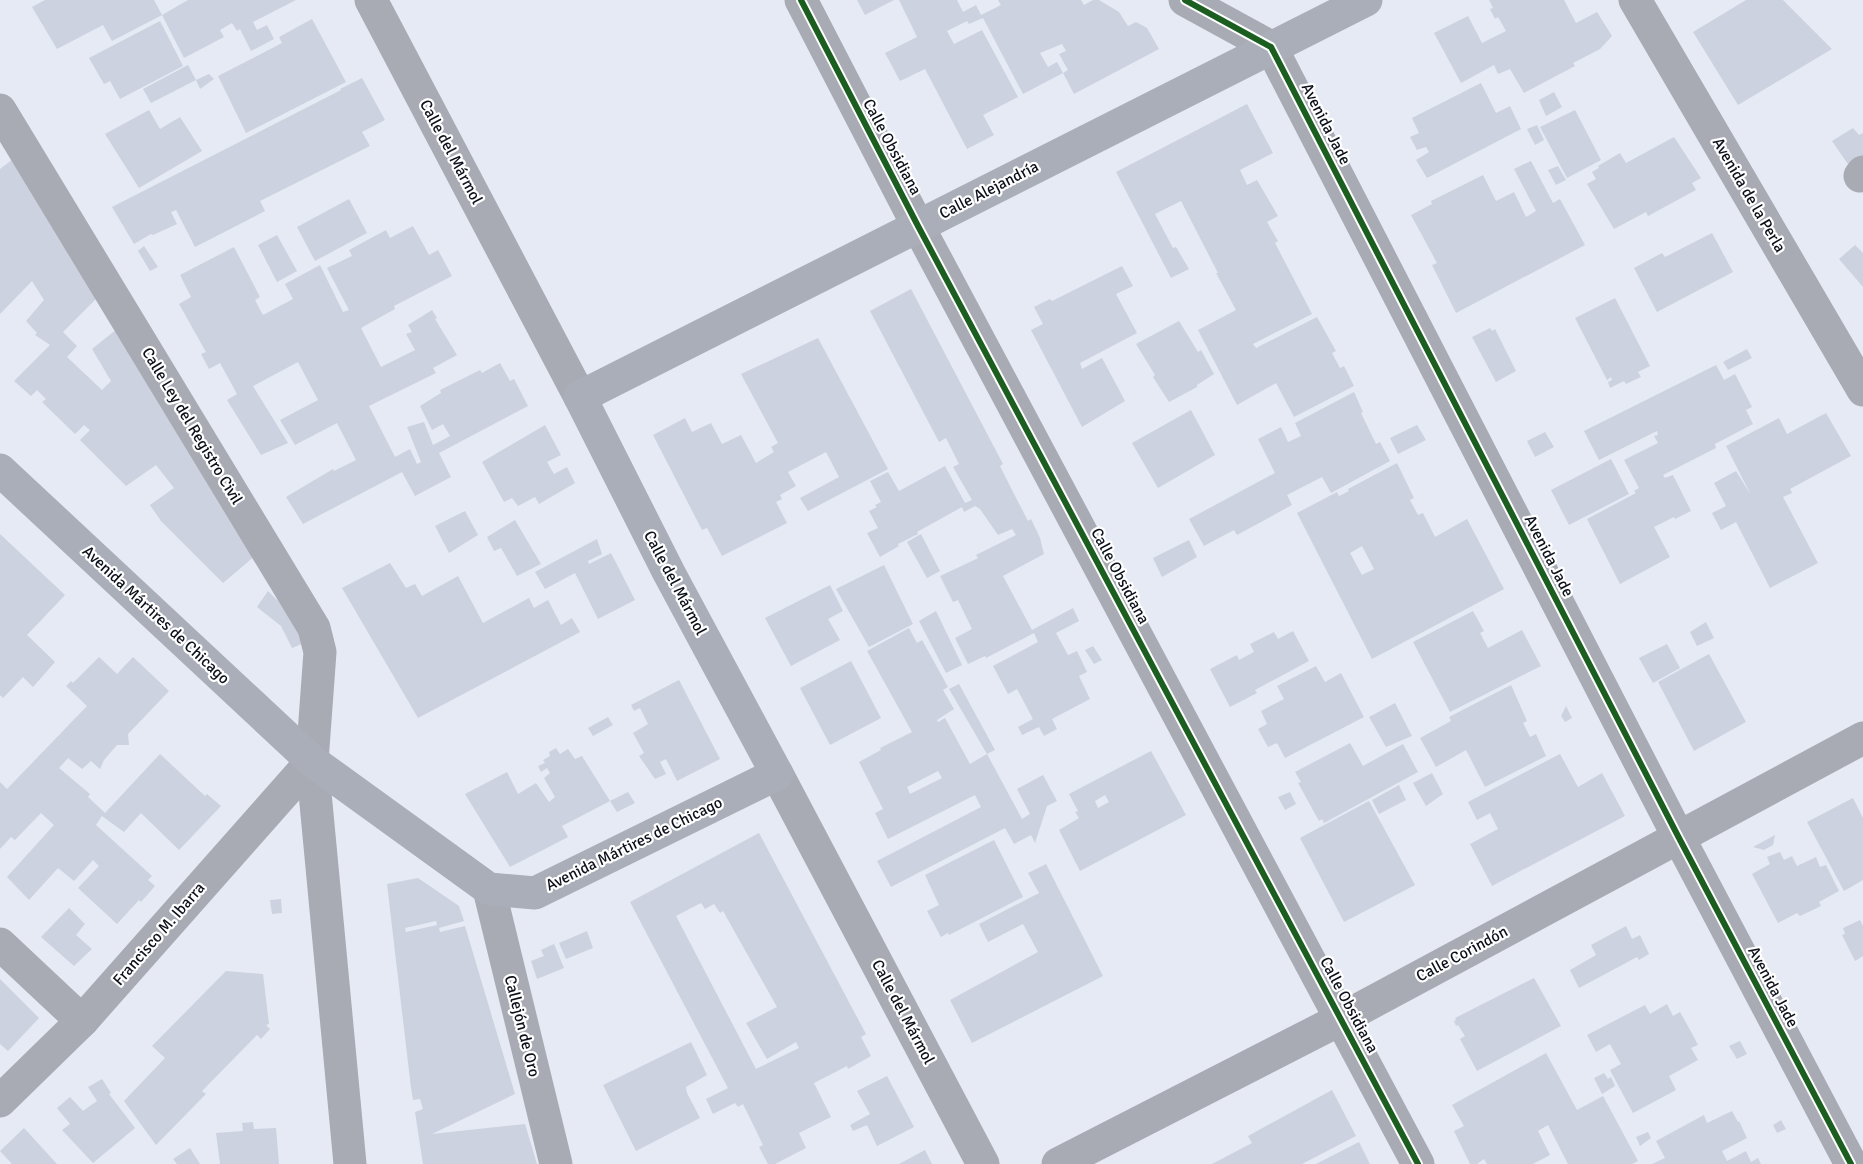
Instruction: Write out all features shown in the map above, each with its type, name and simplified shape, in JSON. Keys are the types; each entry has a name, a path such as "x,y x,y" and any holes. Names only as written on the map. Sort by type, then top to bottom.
{"main road":[{"name":"Calle Alejandría","path":"580,397 1366,0"},
{"name":"Calle del Mármol","path":"580,397 669,573 777,774"},
{"name":"Avenida Mártires de Chicago","path":"0,470 312,761 489,888 535,893 777,774"}],"street":[{"name":"Calle del Mármol","path":"371,0 580,397"},
{"name":"Calle Obsidiana","path":"801,0 918,226 1418,1164"},
{"path":"1185,0 1271,47"},
{"name":"Avenida de la Perla","path":"1635,0 1863,390"},
{"name":"Avenida Jade","path":"1271,47 1679,838 1851,1164"},
{"name":"Calle Ley del Registro Civil","path":"0,110 314,628 321,652 312,761"},
{"name":"Calle Corindón","path":"1059,1164 1341,1019 1863,738"},
{"path":"312,761 350,1164"},
{"name":"Francisco M. Ibarra","path":"0,1101 82,1021 312,761"},
{"name":"Calle del Mármol","path":"777,774 983,1164"},
{"name":"Callejón de Oro","path":"489,888 556,1164"},
{"path":"0,944 82,1021"}],"building":[{"path":"45,0 154,0 162,15 112,41 103,25 57,49 32,7"},
{"path":"188,0 296,0 253,22 257,30 267,25 274,39 251,51 240,29 237,31 232,23 220,30 224,37 184,58 162,15"},
{"path":"857,0 894,0 865,15"},
{"path":"899,0 957,0 963,12 976,5 981,15 1001,5 998,0 1081,0 1084,5 1093,0 1099,0 1119,12 1128,26 1136,22 1147,28 1159,49 1074,94 1063,73 1023,94 983,18 969,24 967,21 947,31 954,44 982,30 1018,97 983,115 994,135 967,149 925,69 900,81 885,53 917,37","holes":["1062,44 1066,51 1059,54 1068,70 1063,73 1057,62 1048,67 1040,53"]},
{"path":"1489,0 1564,0 1576,23 1597,12 1612,36 1600,49 1573,63 1575,66 1524,93 1510,69 1498,74 1494,65 1461,83 1434,33 1468,16 1482,43 1506,31 1498,17 1495,19"},
{"path":"1746,0 1783,0 1832,49 1738,105 1693,32"},
{"path":"312,19 346,82 246,133 218,76 282,43 279,37"},
{"path":"160,21 183,66 120,99 110,81 104,84 89,58"},
{"path":"188,65 196,80 151,103 143,89"},
{"path":"209,74 214,79 200,89 196,80"},
{"path":"362,78 385,120 362,132 370,146 260,201 265,211 195,247 176,210 171,212 177,224 151,234 134,244 112,207"},
{"path":"1481,83 1496,113 1510,106 1521,129 1427,178 1416,160 1429,152 1426,147 1417,150 1410,137 1419,133 1412,118"},
{"path":"1554,92 1562,107 1546,116 1539,100"},
{"path":"1247,104 1273,153 1240,170 1247,185 1257,180 1278,216 1267,222 1278,241 1275,243 1312,314 1253,344 1256,348 1317,317 1336,351 1332,353 1340,368 1344,366 1354,386 1294,417 1276,383 1237,405 1198,330 1236,310 1181,201 1155,214 1173,248 1176,247 1189,269 1171,278 1116,172"},
{"path":"149,110 160,129 180,117 202,151 139,188 105,134"},
{"path":"1575,110 1601,160 1567,178 1540,127"},
{"path":"1537,125 1544,140 1535,145 1527,129"},
{"path":"1853,128 1859,135 1863,133 1863,163 1852,170 1832,141"},
{"path":"1674,137 1701,178 1692,183 1696,190 1648,216 1646,212 1614,229 1587,184 1596,179 1592,172 1620,153 1626,163"},
{"path":"13,159 97,298 63,332 77,346 67,357 102,390 111,381 92,349 117,329 256,555 223,583 161,521 150,505 174,488 156,465 126,486 80,440 90,430 84,425 75,434 42,402 46,399 37,390 31,396 14,381 50,345 35,335 37,333 26,321 44,300 32,281 0,314 0,169"},
{"path":"1531,161 1553,203 1560,199 1585,245 1456,313 1432,265 1437,263 1411,215 1432,204 1431,201 1483,175 1496,201 1514,192 1526,217 1536,211 1514,169"},
{"path":"1558,166 1566,180 1556,185 1548,170"},
{"path":"349,199 367,233 315,261 297,227"},
{"path":"413,226 429,255 438,250 452,276 394,306 395,309 361,328 381,367 415,350 406,334 412,332 408,325 432,310 457,355 433,368 436,373 369,406 395,457 410,449 417,464 421,462 407,427 424,422 433,445 450,436 443,424 432,430 420,406 441,393 440,390 480,370 482,373 500,363 510,381 514,379 528,406 439,453 451,477 415,496 402,472 303,524 286,497 333,469 334,471 356,460 337,423 295,445 280,420 318,400 298,362 253,386 288,443 261,455 227,400 237,394 220,363 209,369 201,354 206,352 179,304 191,297 180,275 234,247 260,297 255,300 263,315 293,299 285,284 320,265 343,312 349,310 327,268 352,256 349,250 386,230 390,238"},
{"path":"1712,233 1733,272 1657,312 1634,268 1662,253 1665,257"},
{"path":"277,235 297,271 277,282 258,245"},
{"path":"1855,245 1863,253 1863,287 1839,259"},
{"path":"144,246 158,267 150,271 138,251"},
{"path":"1122,266 1133,286 1116,294 1137,333 1080,363 1082,369 1102,358 1125,401 1082,427 1031,330 1043,324 1034,307 1050,299 1052,301"},
{"path":"911,289 1003,464 1000,466 1028,521 1031,519 1040,538 1044,554 1003,576 1032,630 1073,608 1079,621 1056,633 1068,655 1077,651 1087,672 1079,676 1090,699 1052,719 1057,729 1044,736 1039,727 1022,735 1018,727 1033,719 1017,689 1008,694 993,666 1038,642 1034,633 986,658 985,656 968,664 955,638 972,629 958,600 953,602 940,576 978,558 976,555 1016,535 1012,529 998,535 980,509 975,506 964,512 962,507 917,532 918,534 898,544 899,546 880,557 867,533 878,528 869,511 881,502 870,481 888,472 899,491 945,466 965,503 972,500 953,467 959,464 946,438 939,442 870,311"},
{"path":"1615,298 1650,366 1638,372 1641,377 1626,384 1624,381 1610,388 1608,382 1612,380 1611,377 1607,380 1575,318"},
{"path":"1179,321 1198,352 1201,350 1214,374 1197,387 1169,402 1136,344"},
{"path":"1490,328 1492,331 1495,329 1516,371 1496,382 1472,337"},
{"path":"818,338 888,469 808,511 800,498 839,477 826,452 788,472 796,486 780,495 782,499 776,502 787,523 722,556 707,528 702,530 653,435 685,418 692,432 711,423 722,444 741,435 756,463 774,452 771,447 778,443 741,374"},
{"path":"1747,349 1752,358 1728,370 1723,362"},
{"path":"1716,365 1724,380 1735,374 1752,407 1746,410 1753,424 1715,444 1716,448 1663,475 1665,478 1673,475 1691,511 1654,527 1670,557 1620,584 1587,519 1636,493 1634,491 1639,488 1624,460 1658,443 1654,436 1658,435 1657,431 1599,460 1584,431"},
{"path":"1354,392 1376,444 1380,442 1390,461 1331,493 1322,477 1287,495 1292,505 1237,535 1234,530 1204,546 1189,519 1275,473 1258,439 1281,427 1288,442 1301,436 1295,423"},
{"path":"1191,410 1215,455 1158,488 1132,443"},
{"path":"1826,413 1851,456 1790,489 1792,493 1783,497 1818,563 1770,588 1736,522 1721,530 1712,513 1726,506 1714,483 1736,471 1751,495 1726,446 1779,418 1787,434"},
{"path":"545,425 561,455 547,462 554,474 567,467 575,483 539,504 535,497 518,506 512,498 504,502 482,462"},
{"path":"1417,425 1426,440 1398,454 1390,438"},
{"path":"1545,432 1554,447 1535,457 1527,441"},
{"path":"1611,459 1629,494 1569,525 1551,490"},
{"path":"1397,463 1414,498 1410,500 1418,515 1423,513 1435,537 1467,519 1504,589 1372,659 1297,513 1337,492 1339,496 1349,491 1348,489","holes":["1362,546 1374,569 1362,575 1350,553"]},
{"path":"465,511 478,535 449,553 435,526"},
{"path":"515,520 541,564 517,576 501,548 494,551 487,537"},
{"path":"0,534 65,595 27,635 55,662 33,687 23,677 3,698 0,695"},
{"path":"921,534 940,571 927,578 907,542"},
{"path":"597,539 602,554 588,561 589,564 611,553 635,600 598,619 575,573 545,589 535,572"},
{"path":"1189,540 1197,557 1162,577 1153,558"},
{"path":"390,563 406,588 415,584 422,596 458,576 483,623 529,598 534,608 548,600 561,625 572,618 580,632 418,718 342,588"},
{"path":"884,565 913,624 869,647 836,589"},
{"path":"830,585 843,611 828,619 840,640 791,666 765,618"},
{"path":"268,591 286,609 304,643 292,648 281,626 257,607"},
{"path":"936,611 962,665 946,673 919,621"},
{"path":"1473,611 1484,631 1480,633 1488,648 1522,630 1541,666 1450,712 1413,642"},
{"path":"1706,622 1714,638 1697,646 1690,632"},
{"path":"909,628 917,643 922,640 948,687 943,690 954,709 937,720 938,722 945,718 970,764 987,754 1022,819 1030,814 1017,789 1043,775 1057,801 1047,806 1035,843 1031,835 1014,844 1005,828 891,887 877,861 981,807 975,795 888,839 875,813 883,809 859,762 881,750 880,748 912,732 867,651","holes":["938,771 942,778 910,794 907,787"]},
{"path":"1293,631 1309,661 1255,690 1257,693 1230,707 1210,669 1237,655 1239,660 1254,652 1250,644 1274,632 1278,639"},
{"path":"1667,644 1680,668 1653,683 1639,658"},
{"path":"1093,646 1102,660 1094,664 1085,650"},
{"path":"1709,654 1746,722 1694,751 1658,682"},
{"path":"99,657 117,674 133,657 169,691 128,734 129,745 117,745 104,760 100,769 91,761 82,769 68,758 59,768 90,794 88,797 105,813 160,754 205,796 207,794 221,806 179,850 141,813 124,832 102,816 96,825 152,876 148,880 155,886 117,924 78,888 99,866 93,860 74,881 58,868 29,900 7,877 54,825 41,813 15,840 11,837 0,849 0,782 7,789 87,706 66,686 71,681 73,683"},
{"path":"851,661 881,718 830,745 800,688"},
{"path":"1316,666 1325,682 1341,673 1364,717 1285,758 1277,743 1268,747 1258,729 1267,724 1261,711 1284,699 1277,686"},
{"path":"679,680 720,759 677,781 666,759 660,762 666,774 655,779 639,756 644,753 633,733 648,724 640,708 634,711 631,705"},
{"path":"959,684 995,750 987,754 949,689"},
{"path":"1511,685 1527,721 1523,723 1530,737 1536,734 1546,756 1485,787 1466,750 1436,767 1420,738 1451,721 1449,717"},
{"path":"1395,703 1412,736 1386,747 1369,717"},
{"path":"1566,706 1572,718 1565,722 1561,716"},
{"path":"608,717 613,725 593,736 588,728"},
{"path":"1350,743 1363,766 1403,744 1418,772 1324,823 1322,819 1319,821 1298,783 1301,782 1295,772"},
{"path":"556,748 560,754 568,749 575,759 582,756 610,801 562,826 568,837 510,867 465,794 507,772 518,794 536,783 549,802 555,797 544,778 550,773 547,768 541,772 538,766 545,763 543,760 550,756 549,752"},
{"path":"1151,751 1186,815 1080,871 1059,830 1079,818 1069,794","holes":["1105,795 1109,802 1098,808 1095,801"]},
{"path":"1560,754 1578,787 1602,773 1625,816 1492,886 1470,844 1498,829 1490,813 1477,820 1468,802"},
{"path":"1432,773 1443,794 1426,806 1413,783"},
{"path":"1399,785 1406,800 1379,814 1372,800"},
{"path":"628,792 635,803 617,812 610,801"},
{"path":"1290,792 1296,804 1285,810 1278,797"},
{"path":"1853,798 1863,818 1863,880 1844,891 1807,822"},
{"path":"1369,801 1415,885 1344,922 1300,838"},
{"path":"759,833 866,1034 861,1037 871,1056 848,1069 847,1066 814,1083 831,1117 799,1133 806,1148 775,1164 768,1164 759,1147 763,1145 743,1104 738,1107 735,1103 713,1114 706,1099 728,1088 630,902","holes":["701,903 705,909 714,904 720,913 723,911 777,1007 746,1023 767,1059 796,1042 799,1048 756,1069 676,916"]},
{"path":"1775,835 1773,845 1764,850 1753,847"},
{"path":"994,840 1023,897 941,937 927,911 939,905 925,875"},
{"path":"1780,852 1784,860 1792,856 1797,866 1816,857 1820,867 1826,865 1839,891 1819,902 1821,906 1800,916 1797,913 1778,923 1752,874 1770,864 1767,857"},
{"path":"1046,864 1103,976 972,1043 950,1000 1038,952 1023,924 988,942 979,924 1039,893 1028,873"},
{"path":"418,878 459,906 464,921 439,928 440,932 465,926 515,1094 432,1134 525,1124 537,1164 423,1164 415,1112 423,1109 420,1099 413,1100 411,1088 387,884","holes":["436,921 437,925 406,932 405,928"]},
{"path":"281,899 282,913 272,914 270,900"},
{"path":"69,908 85,924 76,935 92,949 74,966 41,937"},
{"path":"1860,920 1863,926 1863,956 1855,961 1842,935 1845,934 1843,928"},
{"path":"1626,926 1632,939 1640,935 1649,954 1639,960 1637,957 1579,988 1570,970 1596,955 1591,945"},
{"path":"587,931 593,948 566,959 559,943"},
{"path":"554,944 564,968 537,979 531,961 544,956 541,950"},
{"path":"226,971 263,974 269,1024 266,1025 270,1029 261,1039 257,1035 202,1091 206,1094 156,1145 124,1101 165,1058 152,1046"},
{"path":"1534,978 1561,1026 1477,1071 1460,1039 1465,1036 1458,1025 1456,1026 1455,1018"},
{"path":"0,979 39,1018 8,1051 0,1044"},
{"path":"1667,1004 1673,1016 1680,1012 1689,1028 1698,1045 1691,1048 1698,1060 1669,1076 1676,1090 1633,1113 1610,1070 1621,1064 1610,1044 1596,1052 1587,1035 1645,1005 1650,1014"},
{"path":"1740,1041 1747,1054 1737,1059 1729,1046"},
{"path":"691,1042 707,1075 686,1087 700,1118 636,1151 603,1085"},
{"path":"1546,1053 1577,1110 1603,1096 1638,1161 1632,1164 1568,1164 1548,1125 1538,1131 1550,1155 1533,1164 1487,1164 1484,1159 1477,1164 1470,1164 1454,1131 1464,1126 1452,1105"},
{"path":"1604,1073 1608,1079 1611,1077 1615,1086 1602,1094 1594,1078"},
{"path":"887,1076 914,1127 877,1146 867,1125 853,1131 850,1125 870,1114 857,1091"},
{"path":"102,1079 111,1093 109,1094 135,1128 93,1163 62,1130 70,1124 57,1108 70,1097 83,1111 97,1101 88,1087"},
{"path":"1332,1090 1356,1136 1302,1164 1212,1164 1252,1143 1248,1136"},
{"path":"1732,1111 1747,1138 1722,1151 1727,1161 1746,1151 1751,1162 1758,1158 1761,1164 1652,1164 1665,1158 1656,1141 1704,1115 1707,1123"},
{"path":"1781,1120 1786,1129 1777,1133 1773,1125"},
{"path":"253,1122 254,1129 276,1128 279,1164 220,1164 216,1133 243,1131 242,1123"},
{"path":"24,1128 57,1164 12,1164 0,1151"},
{"path":"1648,1132 1651,1138 1640,1146 1636,1137"},
{"path":"1359,1142 1370,1164 1316,1164"},
{"path":"190,1148 200,1164 177,1164 173,1159"},
{"path":"925,1150 932,1164 899,1164"}],"cycle path":[{"path":"801,0 918,226 1418,1164"},
{"path":"1185,0 1271,47 1679,838 1851,1164"}]}
